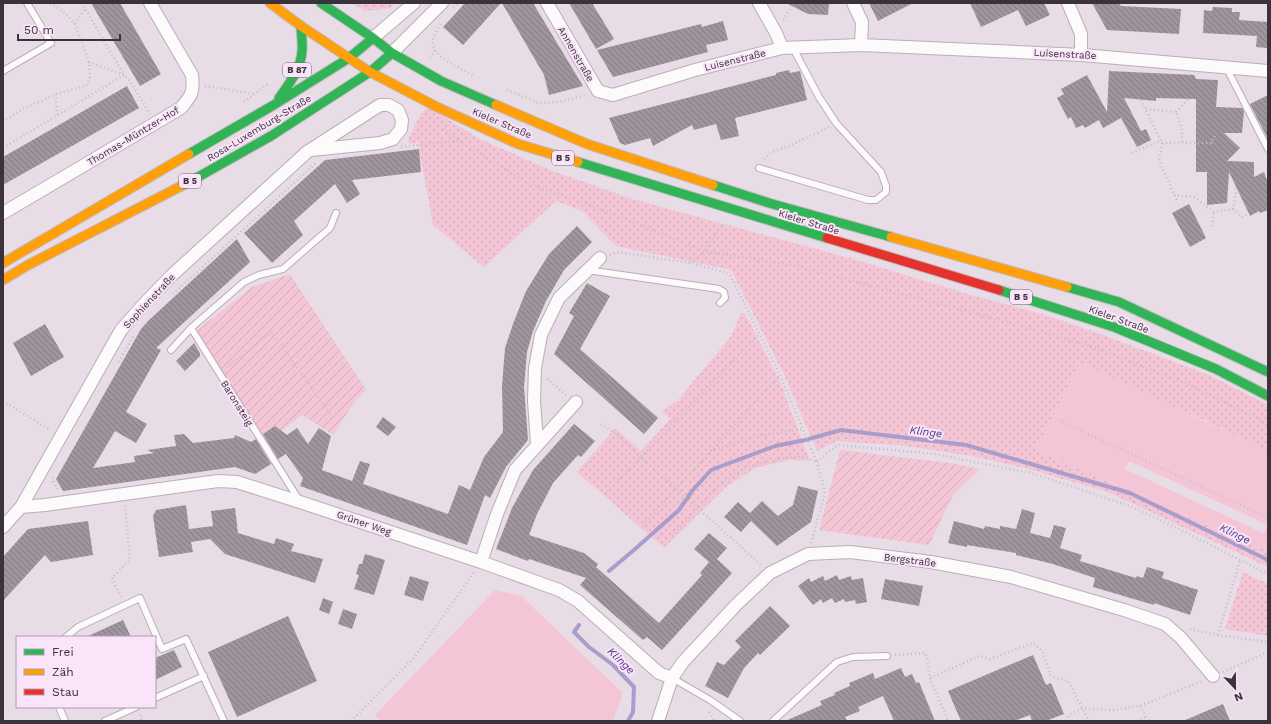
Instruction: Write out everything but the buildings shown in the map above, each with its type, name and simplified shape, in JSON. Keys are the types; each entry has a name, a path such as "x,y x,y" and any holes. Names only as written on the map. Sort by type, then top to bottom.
{"main road":[{"name":"Kieler Straße","path":"270,3 301,26 370,72 437,107 518,144 1005,292 1114,327 1216,369 1268,396"},
{"name":"Kieler Straße","path":"321,3 373,38 392,53 441,81 587,144 769,203 1119,302 1221,348 1268,372"},
{"name":"B 87","path":"272,106 287,87 300,64 302,55 301,26"},
{"name":"Rosa-Luxemburg-Straße","path":"3,263 272,106 349,58 373,38"},
{"name":"Rosa-Luxemburg-Straße","path":"3,280 28,265 184,185 264,140 370,72 392,53"}],"street":[{"path":"150,3 192,75 193,84"},
{"path":"373,38 414,3"},
{"path":"392,53 442,3"},
{"name":"Annenstraße","path":"547,3 598,91 613,95"},
{"path":"759,3 776,33 788,48"},
{"path":"852,3 862,22 861,45"},
{"path":"1068,3 1081,34 1081,55"},
{"name":"Luisenstraße","path":"613,95 695,70 788,48 861,45 1081,55 1225,66 1268,71"},
{"name":"Thomas-Müntzer-Hof","path":"3,213 181,108 191,96 193,84"},
{"name":"Sophienstraße","path":"3,527 21,506 121,330 171,276 311,150 380,105 389,105 398,110 402,120 401,129 393,139 380,143 311,150"},
{"path":"538,444 534,400 534,368 541,335 559,298 600,258"},
{"path":"481,562 497,514 515,470 576,402"},
{"name":"Grüner Weg","path":"21,506 45,505 218,481 237,482 481,562 559,590 578,601 660,673 672,678"},
{"name":"Bergstraße","path":"658,721 672,678 683,662 737,604 770,573 808,554 850,552 932,562 1011,577 1124,610 1165,624 1181,638 1213,676"}],"lane":[{"path":"3,71 52,43 27,3"},
{"path":"760,168 868,200 876,200 886,192 886,186 881,172 836,123 788,48"},
{"path":"1225,66 1268,149"},
{"path":"171,350 191,328 244,282 259,275 283,269 330,228 336,213"},
{"path":"587,270 719,289 724,292 725,298 720,303"},
{"name":"Baronsteig","path":"191,328 300,502"},
{"path":"67,636 78,627 140,598 162,649 186,639 224,721"},
{"path":"773,721 837,662 853,657 887,656"},
{"path":"156,698 204,676"},
{"path":"672,678 710,700 740,721"},
{"path":"59,708 65,721"},
{"path":"105,721 134,708"}],"path":[{"path":"3,122 23,109 56,94 86,86 90,77 89,62 75,24 63,11 49,3"},
{"path":"82,3 124,75 130,81 156,123"},
{"path":"75,24 85,8"},
{"path":"435,35 433,42 435,50 441,57 477,78"},
{"path":"89,62 124,75"},
{"path":"3,148 124,75"},
{"path":"193,84 256,94"},
{"path":"505,89 539,103 559,102 598,91"},
{"path":"56,94 57,115"},
{"path":"1176,112 1188,99"},
{"path":"1141,100 1161,140 1162,143 1159,160 1178,203"},
{"path":"1146,109 1176,112"},
{"path":"1176,112 1182,128 1182,143"},
{"path":"772,152 789,146 836,123"},
{"path":"442,127 459,141 529,184 590,205 704,251 792,265 1011,323 1084,345 1182,382 1260,419 1268,425"},
{"path":"1162,143 1211,143 1216,134"},
{"path":"1132,153 1161,140"},
{"path":"396,148 459,141"},
{"path":"170,297 323,157"},
{"path":"1233,209 1237,188"},
{"path":"1174,195 1194,197 1214,212 1233,209"},
{"path":"1233,209 1242,217 1249,214"},
{"path":"1212,226 1214,212"},
{"path":"690,264 704,251 723,224"},
{"path":"618,252 690,264 728,273 780,375 817,462 824,493 808,554"},
{"path":"219,374 272,332 330,414"},
{"path":"605,494 759,334"},
{"path":"115,369 135,335"},
{"path":"534,368 576,402"},
{"path":"643,525 780,375"},
{"path":"3,401 61,437"},
{"path":"1059,420 1268,518"},
{"path":"601,424 613,432 770,573"},
{"path":"710,451 758,436 803,429"},
{"path":"817,462 831,450 839,446 935,454 1031,473 1130,506 1268,574"},
{"path":"672,536 717,488 731,476 746,467 780,458 794,457 806,458 817,462"},
{"path":"56,473 52,479 61,493"},
{"path":"124,494 130,560 112,578 125,605"},
{"path":"1218,635 1240,560"},
{"path":"351,721 413,659 481,562"},
{"path":"1188,629 1268,642"},
{"path":"930,678 979,656 990,659 1033,643 1042,651 1051,676 1068,680 1089,721"},
{"path":"1067,721 1069,715 1083,708 1113,710 1140,706 1268,652"},
{"path":"887,656 925,653 929,661 928,668 930,678 948,721"},
{"path":"1140,706 1149,721"},
{"path":"1137,721 1146,717"}],"shaded area":[{"path":"352,3 395,3 390,8 365,11"},
{"path":"428,107 478,138 550,170 632,199 850,258 968,294 1042,314 1098,333 1209,375 1268,405 1268,451 1192,414 1035,450 1268,551 1268,567 1108,492 1025,468 972,456 907,446 837,441 817,451 784,375 731,270 616,246 582,211 556,201 484,267 433,225 418,142 409,144 408,140 420,115"},
{"path":"290,274 366,390 353,404 333,435 302,415 266,442 197,330 252,287"},
{"path":"744,312 779,379 810,461 789,460 755,468 726,487 664,548 577,472 615,428 641,451 670,419 662,411 678,400 732,335 740,314"},
{"path":"1080,362 1268,451 1268,525 1129,461 1125,469 1263,533 1268,526 1268,551 1035,450"},
{"path":"840,450 950,463 980,469 953,495 929,545 819,530"},
{"path":"1243,572 1268,584 1268,636 1225,629"},
{"path":"495,590 521,596 623,693 613,721 380,721 375,715"}],"waterway":[{"name":"Klinge","path":"609,571 679,510 692,491 711,470 775,446 805,440 841,430 966,445 1130,493 1268,560"},
{"name":"Klinge","path":"579,625 574,632 589,647 613,665 634,687 633,712 628,721"}],"traffic: fast":[{"path":"321,3 373,38 392,53 441,81 496,105"},
{"path":"279,98 294,76 301,58 301,26"},
{"path":"189,154 272,106 349,58 373,38"},
{"path":"191,181 271,136 370,72 392,53"},
{"path":"578,162 827,238"},
{"path":"713,185 769,203 891,237"},
{"path":"1067,287 1119,302 1268,372"},
{"path":"999,290 1114,327 1216,369 1268,396"}],"traffic: slow":[{"path":"270,3 301,26 370,72 437,107 518,144 578,162"},
{"path":"496,105 587,144 713,185"},
{"path":"3,263 189,154"},
{"path":"3,280 28,265 191,181"},
{"path":"891,237 1067,287"}],"traffic: jam":[{"path":"827,238 999,290"}]}
